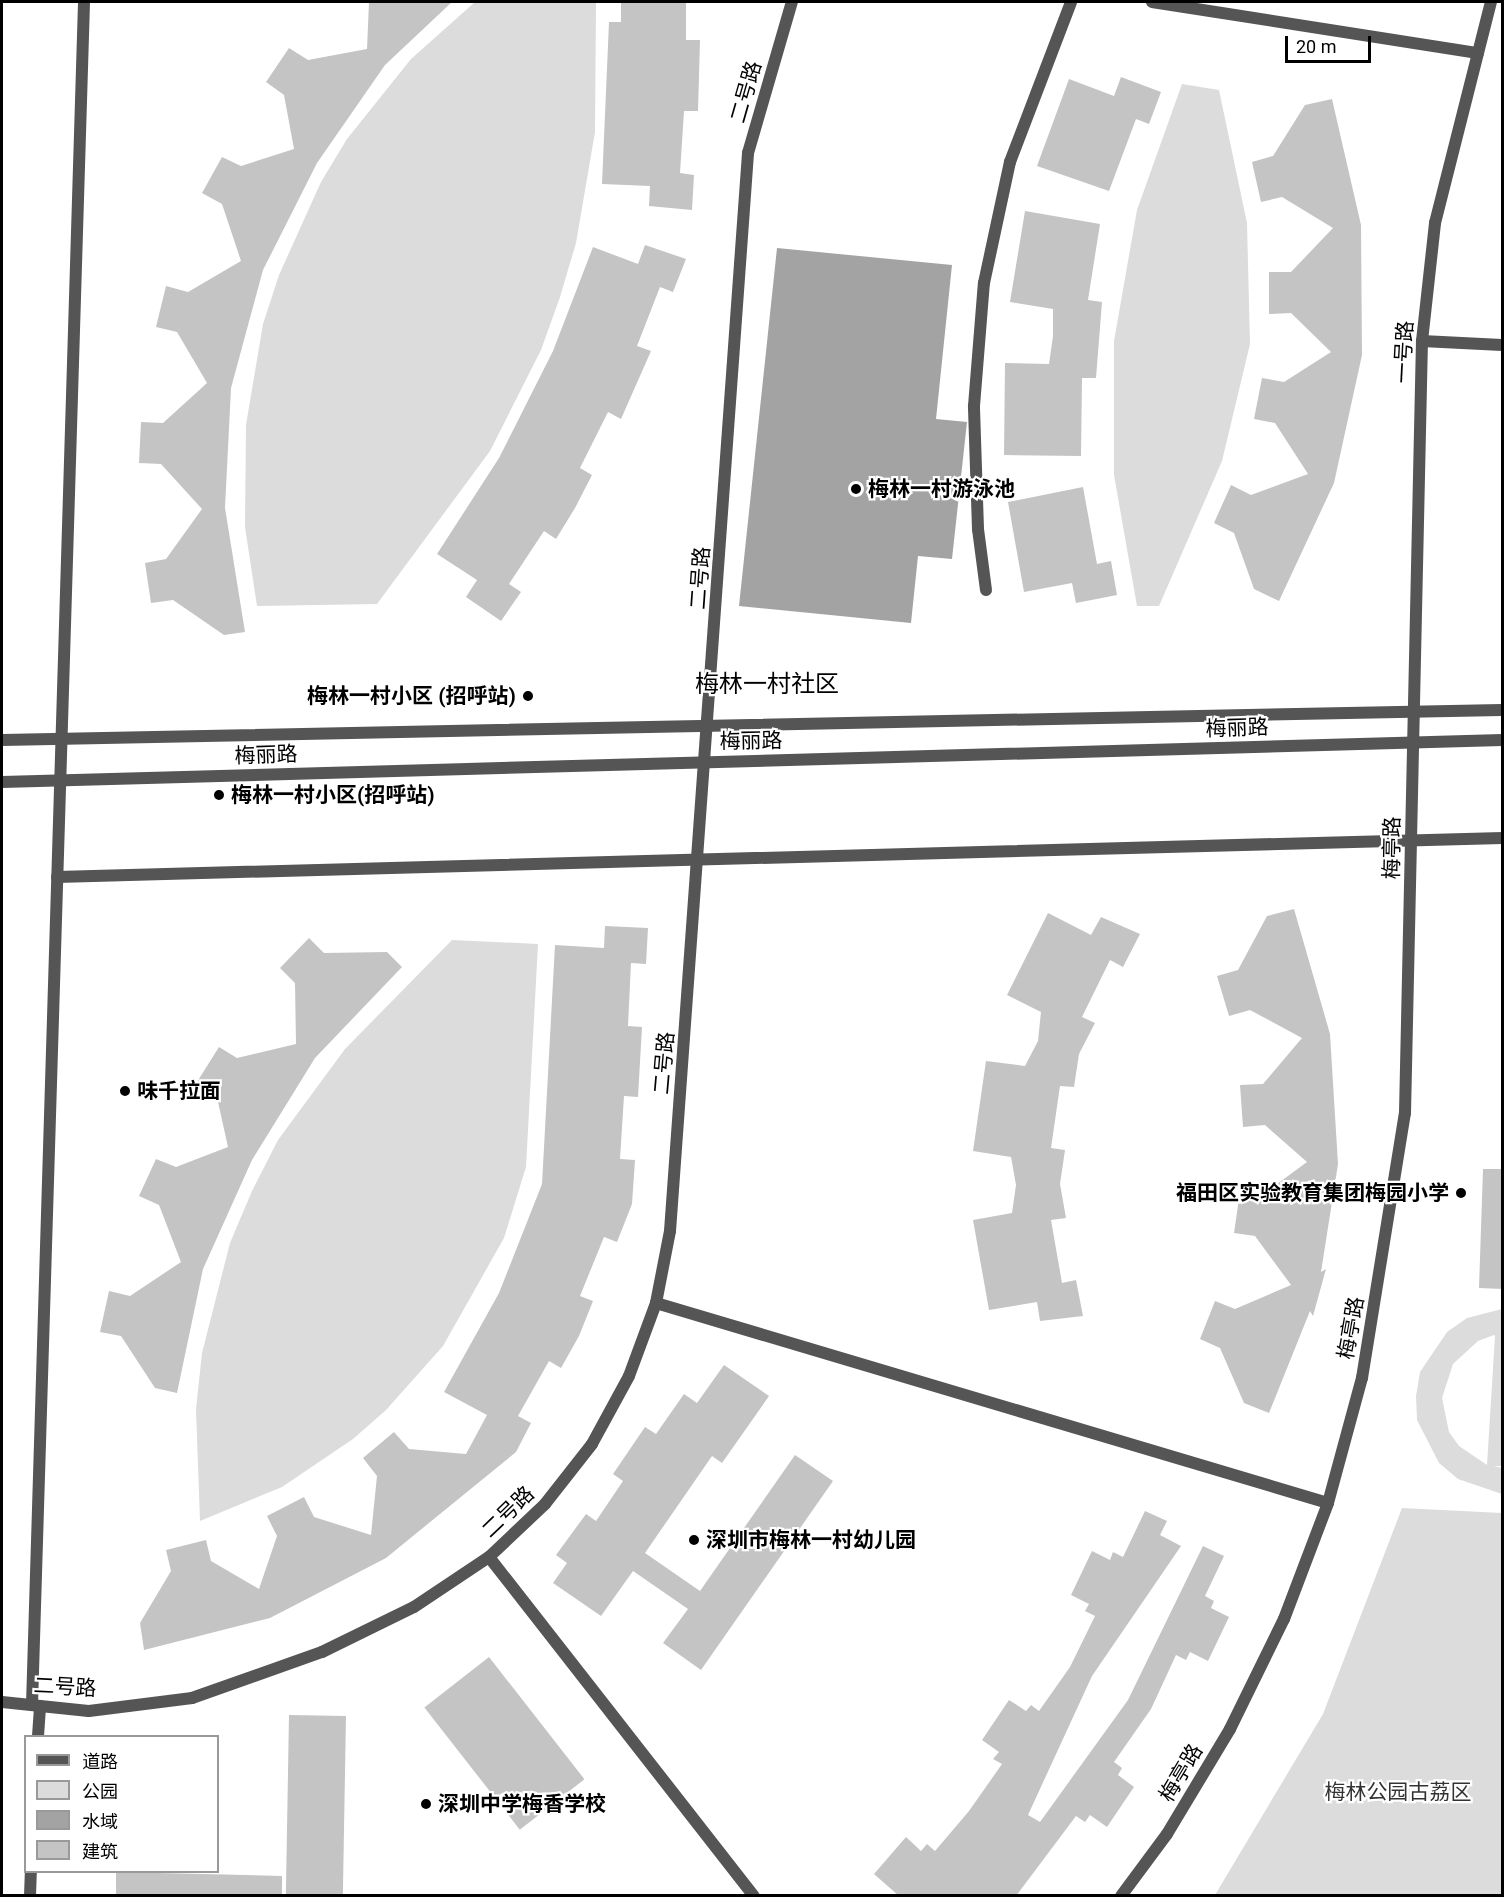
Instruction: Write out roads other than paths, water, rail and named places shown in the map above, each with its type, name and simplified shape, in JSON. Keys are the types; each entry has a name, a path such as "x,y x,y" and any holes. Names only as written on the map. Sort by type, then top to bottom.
{"street":[{"path":"38,1735 36,1706 57,876 84,2"},
{"name":"二号路","path":"2,1702 89,1711 192,1698 322,1652 414,1607 489,1557 545,1504 592,1443 629,1376 656,1304 670,1231 710,726 748,153 792,2"},
{"path":"986,590 978,529 974,416 984,283 1013,152 1071,2"},
{"path":"1152,2 1478,53"},
{"name":"一号路","path":"1415,712 1422,341 1435,223 1491,2"},
{"path":"1422,341 1503,345"},
{"name":"梅丽路","path":"2,740 1503,710"},
{"name":"梅亭路","path":"1121,1896 1167,1834 1230,1729 1284,1618 1328,1503 1362,1377 1405,1113 1415,712"},
{"name":"梅丽路","path":"2,782 1503,740"},
{"path":"57,876 1503,838"},
{"path":"656,1304 1328,1503"},
{"path":"489,1557 754,1896"},
{"path":"30,1896 31,1873"}],"water":[{"name":"梅林一村游泳池","path":"777,248 952,265 936,419 967,422 952,559 918,556 911,623 739,606"}],"place":[{"name":"梅林一村游泳池","path":"856,489"},
{"name":"梅林一村小区 (招呼站)","path":"528,696"},
{"name":"梅林一村小区(招呼站)","path":"219,795"},
{"name":"味千拉面","path":"125,1091"},
{"name":"福田区实验教育集团梅园小学","path":"1461,1193"},
{"name":"深圳市梅林一村幼儿园","path":"694,1540"},
{"name":"深圳中学梅香学校","path":"426,1804"}],"district":[{"name":"梅林一村社区","path":"767,685"}],"park label":[{"name":"梅林公园古荔区","path":"1398,1792"}]}
